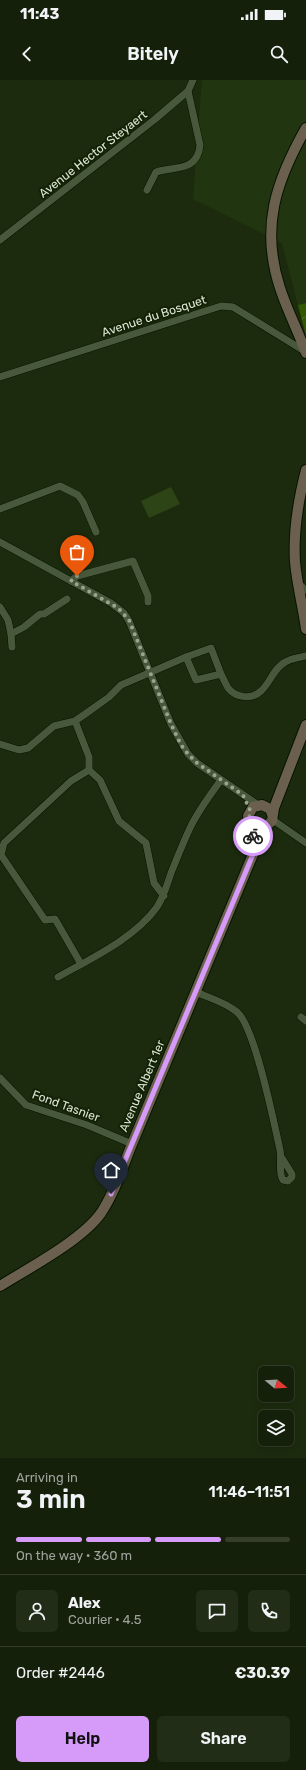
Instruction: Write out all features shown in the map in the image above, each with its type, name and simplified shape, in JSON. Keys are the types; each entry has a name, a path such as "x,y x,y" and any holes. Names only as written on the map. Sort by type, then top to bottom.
{"main road":[{"path":"306,128 282,175 277,190 271,237 272,253 280,288 306,352"},
{"path":"306,470 296,518 295,563 303,588 306,629"},
{"name":"Avenue Albert 1er","path":"0,1286 50,1255 85,1230 101,1213 111,1194 254,852 262,837 264,814 282,788 306,725"},
{"path":"252,826 260,829 264,814"},
{"name":"Avenue Albert 1er","path":"254,852 252,826 249,821 264,814"}],"street":[{"name":"Avenue Hector Steyaert","path":"0,240 154,120 188,91 194,80"},
{"path":"147,190 156,172 181,167 190,163 199,154 200,145 188,91"},
{"name":"Avenue du Bosquet","path":"0,377 221,306 233,307 306,352"},
{"path":"0,509 60,486 78,496 83,502 96,532"},
{"path":"0,542 110,603 124,613 136,634 171,724 181,745 188,754 197,763 243,795 264,814 306,843"},
{"path":"71,581 77,576 133,561 148,596 148,602"},
{"path":"11,634 24,627 40,614 67,599"},
{"path":"0,607 8,620 12,647"},
{"path":"0,744 19,750 28,748 54,726 75,721 109,697 121,684 212,648 221,674 229,689 236,694 246,697 253,697 261,691 282,664 294,658 306,656"},
{"path":"186,657 196,680 221,674"},
{"path":"75,721 89,757 89,770 100,780 119,821 146,843 154,883 164,896"},
{"path":"82,964 55,919 44,920 1,855 4,843 71,781 89,770"},
{"path":"58,977 82,964 129,934 145,921 164,896 189,829 198,813 221,780"},
{"path":"196,992 229,1006 244,1020 251,1036 282,1158"},
{"name":"Fond Tasnier","path":"0,1078 26,1105 87,1125 132,1144"}],"shaded area":[{"path":"202,80 306,80 306,303 298,305 282,243 193,199"},
{"path":"171,487 180,504 149,518 141,501"}],"green space":[{"path":"306,303 306,336 298,305"}],"way so far":[{"path":"77,576 71,581 118,608 129,620 181,745 197,763 243,795 250,810 248,816 252,826 253,836"}],"route":[{"path":"111,1194 254,852 253,836"}]}
